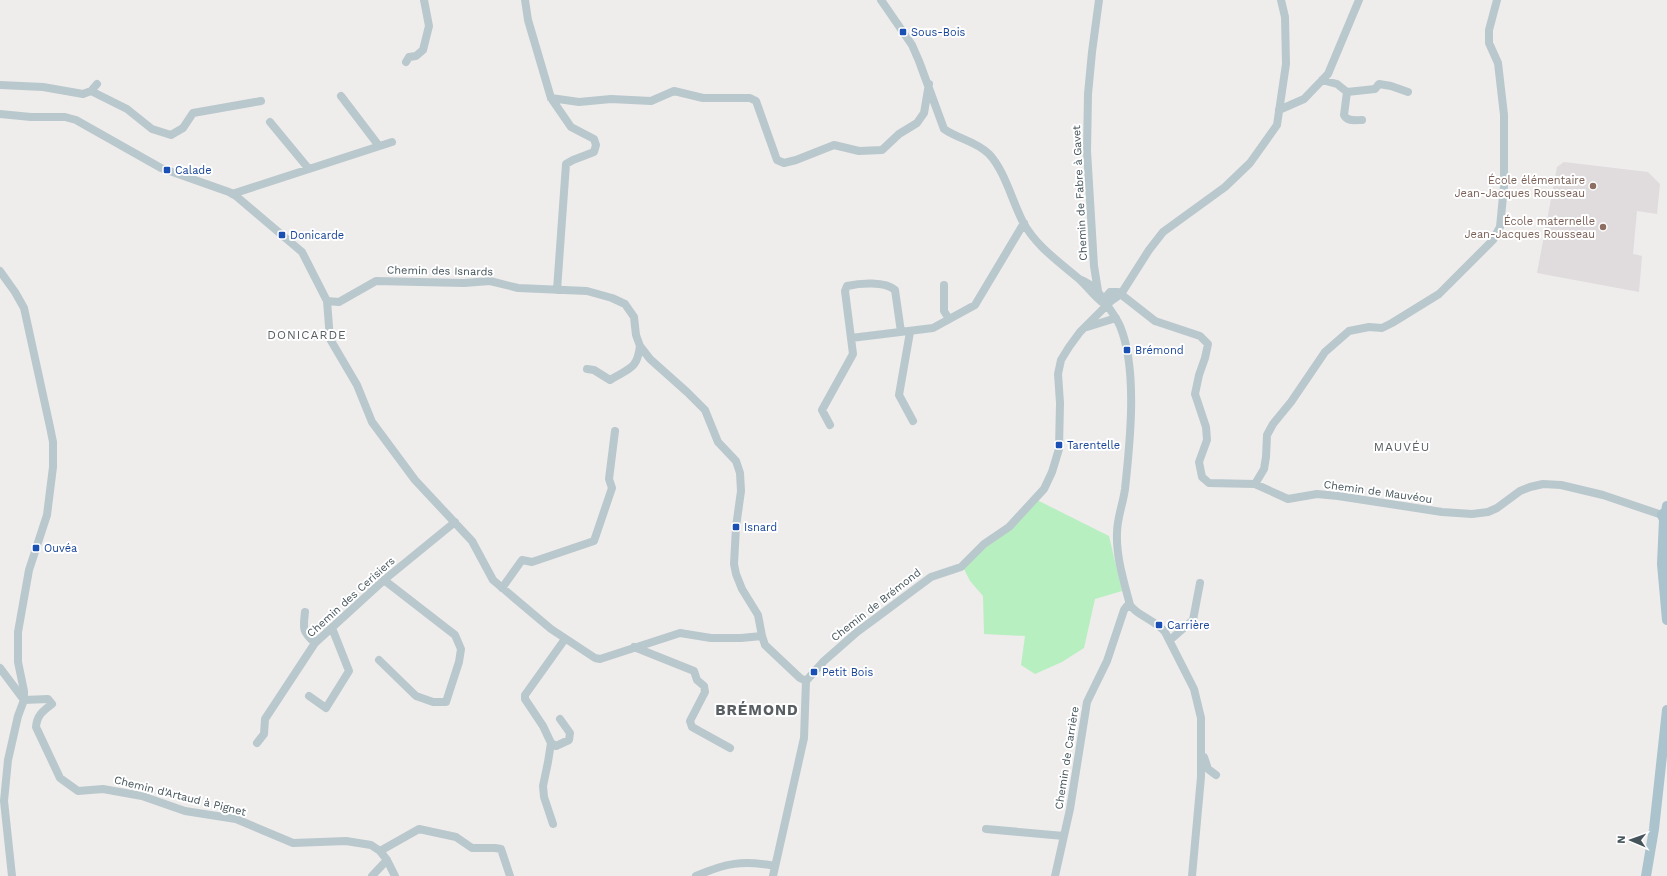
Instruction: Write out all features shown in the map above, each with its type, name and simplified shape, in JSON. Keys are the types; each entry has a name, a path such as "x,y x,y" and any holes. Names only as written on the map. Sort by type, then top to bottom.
{"main road":[{"path":"1666,514 1662,564 1667,620"},
{"path":"1665,588 1667,547"},
{"path":"1646,876 1654,829 1667,710"},
{"path":"1650,876 1654,851 1654,829"}],"street":[{"path":"406,62 409,57 420,54 423,50 429,26 424,0"},
{"path":"525,0 528,20 551,98 571,127 594,139 596,145 594,152 566,164 557,290"},
{"path":"882,0 912,45 929,84 941,124 944,129 975,143 994,161 1024,223 1032,236 1051,256 1079,279 1093,288 1116,318 1123,333 1128,350 1131,414 1125,489 1117,524 1119,556 1130,605 1136,611 1159,625 1170,640 1194,689 1201,718 1202,749 1192,876"},
{"name":"Chemin de Fabre à Gavet","path":"1093,288 1094,266 1087,167 1087,126 1092,52 1099,0"},
{"name":"Chemin de Brémond","path":"806,681 824,661 857,632 931,577 960,567 984,544 1009,527 1044,489 1056,460 1060,445 1058,374 1062,360 1080,332 1105,303 1121,294 1162,232 1225,187 1250,163 1278,125 1286,64 1285,17 1281,0"},
{"path":"1280,110 1304,100 1328,74 1359,0"},
{"path":"1256,484 1264,469 1267,435 1273,424 1291,402 1325,352 1349,331 1370,327 1382,328 1392,324 1439,294 1493,240 1500,227 1504,186 1504,116 1498,63 1489,42 1489,30 1497,0"},
{"path":"1322,80 1337,84 1347,92 1375,90 1379,84 1391,86 1408,92"},
{"path":"0,85 43,87 83,94 91,91 97,84"},
{"path":"551,98 579,102 611,99 651,101 674,91 703,98 750,98 756,101 776,160 784,163 796,160 834,145 859,151 882,150 899,134 917,123 924,113 929,84"},
{"path":"91,91 127,109 152,129 171,135 183,128 193,113 261,101"},
{"path":"1347,92 1344,115 1348,119 1362,120"},
{"path":"341,96 379,146"},
{"path":"0,114 31,117 66,117 76,120 161,168 232,194 300,249 327,301 330,339 357,385 372,422 415,480 472,541 493,580 565,639 595,658 600,659 680,633 711,638 762,636"},
{"path":"270,122 308,168"},
{"path":"232,194 308,168 392,142"},
{"path":"851,338 933,328 975,305 1024,223"},
{"path":"0,271 24,308 50,428 54,454 47,515 29,570 18,632 18,662 24,691 24,700 18,716 8,760 4,801 12,876"},
{"name":"Chemin des Isnards","path":"327,301 339,302 372,282 379,281 464,283 490,281 518,288 598,293 625,304 634,317 636,335 640,346"},
{"path":"830,425 822,410 853,354 845,290 847,286 851,285 883,283 891,286 895,290 905,332 898,394 912,421"},
{"path":"944,285 944,311 949,319"},
{"name":"Chemin de Mauvéou","path":"1121,294 1155,321 1200,336 1208,344 1195,394 1206,427 1207,440 1199,462 1202,477 1209,483 1256,484 1288,499 1317,494 1442,512 1472,514 1497,508 1520,491 1530,487 1543,484 1560,485 1603,495 1666,514"},
{"path":"1080,332 1094,324 1116,318"},
{"path":"587,369 594,370 610,380 635,365 638,360 640,346"},
{"path":"640,346 650,359 688,392 705,410 718,442 736,461 740,473 741,491 736,527 734,564 739,582 758,615 765,645 800,678 806,681 804,738 774,866 773,876"},
{"path":"502,588 522,560 532,562 594,541 612,488 609,480 614,431"},
{"name":"Chemin des Cerisiers","path":"257,743 264,734 265,719 315,643 384,580 455,522"},
{"path":"379,660 416,696 433,702 446,702 459,662 460,650 455,635 384,580"},
{"path":"1170,640 1193,620 1200,583"},
{"name":"Chemin de Carrière","path":"1054,876 1070,809 1087,702 1107,661 1124,610 1130,605"},
{"path":"305,612 303,628 305,633 315,643"},
{"path":"309,696 326,708 349,671 332,628"},
{"path":"554,824 544,797 543,786 551,743 543,726 525,700 525,695 565,639"},
{"path":"634,647 694,671 697,680 704,686 706,692 690,721 692,727 730,748"},
{"path":"0,668 24,700"},
{"name":"Chemin d'Artaud à Pignet","path":"24,700 48,699 51,702 52,704 39,715 36,721 36,727 60,778 78,791 103,789 142,796 185,812 236,820 293,843 346,841 371,845 380,851 387,860 395,876"},
{"path":"551,743 556,746 569,740 570,733 560,719"},
{"path":"1200,777 1216,775 1212,773 1206,765 1202,749"},
{"path":"380,851 419,829 456,837 472,848 500,849 503,853 510,876"},
{"path":"986,829 1064,836"},
{"path":"372,876 387,860"},
{"path":"696,876 726,864 741,863 774,866"}],"shaded area":[{"path":"1564,162 1648,172 1660,184 1657,214 1637,211 1633,254 1642,256 1639,292 1537,273 1557,167"}],"green space":[{"path":"1037,500 1109,536 1122,591 1095,599 1084,648 1062,662 1035,674 1021,665 1025,636 984,634 983,596 970,581 963,567"}],"place":[{"name":"Sous-Bois","path":"903,32"},
{"name":"Calade","path":"167,170"},
{"name":"École élémentaire Jean-Jacques Rousseau","path":"1593,186"},
{"name":"École maternelle Jean-Jacques Rousseau","path":"1603,227"},
{"name":"Donicarde","path":"282,235"},
{"name":"Brémond","path":"1127,350"},
{"name":"Tarentelle","path":"1059,445"},
{"name":"Isnard","path":"736,527"},
{"name":"Ouvéa","path":"36,548"},
{"name":"Carrière","path":"1159,625"},
{"name":"Petit Bois","path":"814,672"}],"district":[{"name":"DONICARDE","path":"307,335"},
{"name":"MAUVÉU","path":"1402,447"},
{"name":"BRÉMOND","path":"757,710"}]}
